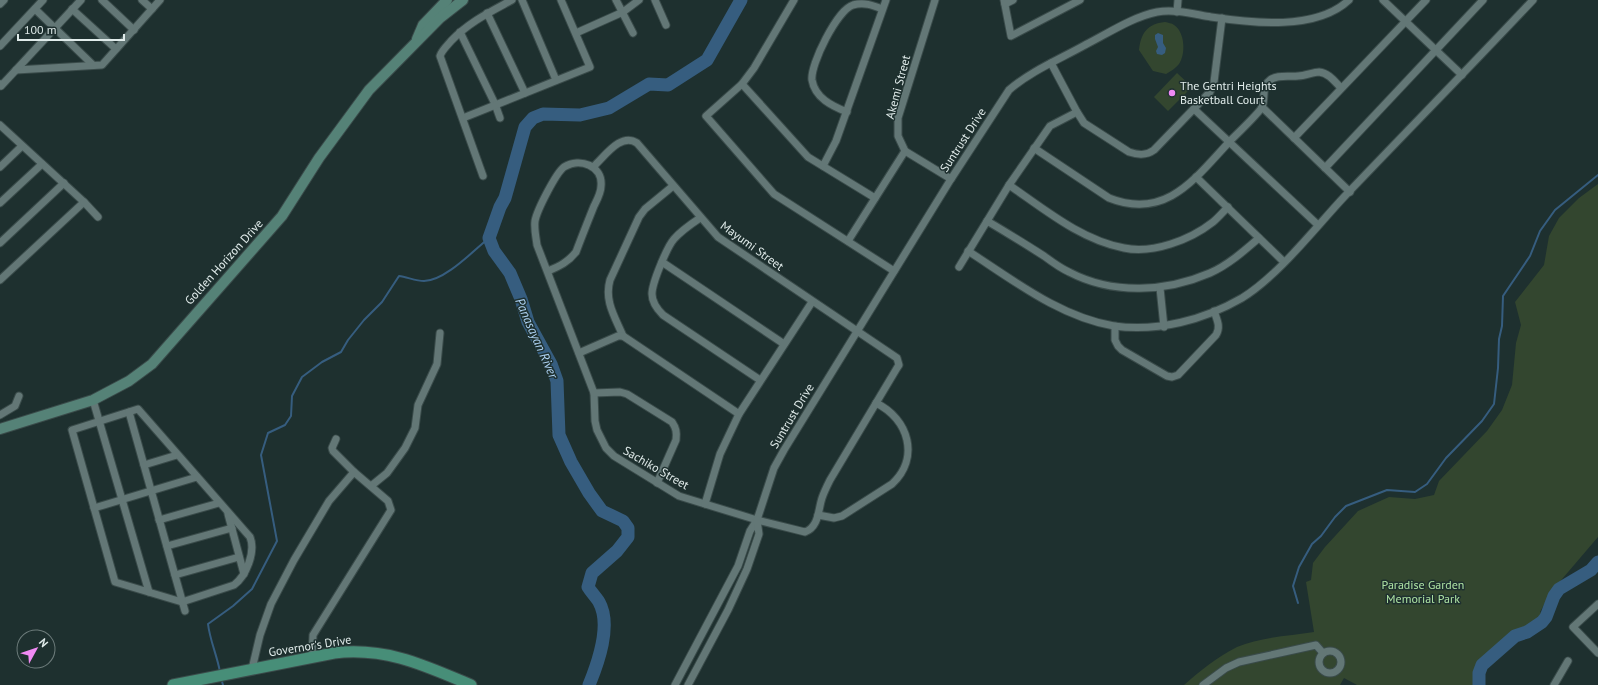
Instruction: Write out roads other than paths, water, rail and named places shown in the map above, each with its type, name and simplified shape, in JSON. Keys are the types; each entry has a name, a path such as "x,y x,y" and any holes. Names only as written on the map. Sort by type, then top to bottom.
{"main road":[{"name":"Governor's Drive","path":"173,685 344,652 379,653 406,659 471,685"}],"street":[{"path":"0,4 4,0"},
{"path":"0,46 44,0"},
{"path":"0,84 1,86 81,0"},
{"path":"102,0 134,30"},
{"path":"142,0 152,9"},
{"path":"16,70 102,65 160,0"},
{"name":"Golden Horizon Drive","path":"415,44 424,25 447,0"},
{"name":"Golden Horizon Drive","path":"0,429 93,400 129,381 152,364 282,216 319,158 370,90 449,10 463,0"},
{"path":"483,176 440,56 441,52 460,32 474,21 512,0"},
{"path":"522,0 556,80"},
{"path":"463,118 590,67 561,0"},
{"path":"616,0 633,33"},
{"path":"576,33 622,12 639,0"},
{"path":"655,0 666,25"},
{"path":"794,0 742,84 706,116 774,194 894,271"},
{"path":"823,166 836,141 886,0"},
{"name":"Akemi Street","path":"905,151 898,136 898,118 935,0"},
{"path":"1013,0 1004,2 1011,36 1080,0"},
{"path":"1177,12 1178,0"},
{"name":"Suntrust Drive","path":"688,685 728,610 747,569 759,534 758,520 774,468 856,331 951,179 1009,90 1022,80 1051,63 1140,17 1158,12 1177,12 1222,18 1275,22 1309,19 1325,15 1337,9 1349,0"},
{"path":"1383,0 1462,75"},
{"path":"1294,138 1426,0"},
{"path":"1325,168 1483,0"},
{"path":"968,251 1046,301 1072,313 1098,322 1115,326 1164,327 1214,311 1242,298 1256,288 1284,262 1533,0"},
{"path":"847,112 828,104 818,93 812,81 814,65 836,20 843,11 852,5 867,3 882,9"},
{"path":"35,9 93,65"},
{"path":"72,9 116,49"},
{"path":"487,13 525,92"},
{"path":"1051,63 1084,123 1129,152 1144,155 1154,150 1210,92 1214,82 1222,18"},
{"path":"460,32 495,104 500,118"},
{"path":"1034,148 1097,191 1121,203 1133,204 1156,202 1181,191 1230,142 1262,107 1265,86 1269,80 1276,77 1298,76 1320,72 1328,75 1341,88"},
{"path":"742,84 808,157 875,198"},
{"path":"1262,107 1350,192"},
{"path":"1194,109 1318,225"},
{"path":"958,267 1009,185 1050,126 1077,112"},
{"path":"1,128 64,183 98,217"},
{"name":"Mayumi Street","path":"594,166 616,145 627,140 633,140 638,143 700,218 718,237 812,302 895,356 898,361 897,368 876,404"},
{"path":"0,167 22,146"},
{"path":"848,241 905,151 951,179"},
{"name":"Sachiko Street","path":"594,166 584,163 572,164 565,166 560,171 550,187 535,220 535,231 537,245 594,393 595,421 597,430 606,448 614,456 679,496 758,520 805,532 814,526 818,515"},
{"path":"0,203 42,164"},
{"path":"548,271 562,266 576,252 601,189 600,178 594,166"},
{"path":"1196,177 1284,262"},
{"path":"0,243 64,183"},
{"path":"1009,185 1071,226 1094,239 1125,248 1160,247 1178,241 1195,233 1212,222 1228,207"},
{"path":"673,186 645,209 639,217 610,280 607,291 608,299 623,336 739,414"},
{"path":"0,280 84,202"},
{"path":"700,218 673,240 653,284 652,295 654,305 663,315 760,380"},
{"path":"987,220 1069,273 1095,283 1122,287 1160,288 1181,284 1211,272 1236,257 1259,238"},
{"path":"662,262 784,344"},
{"path":"1160,288 1164,327"},
{"path":"705,504 720,454 739,414 812,302"},
{"path":"1115,326 1115,340 1122,350 1166,376 1172,377 1178,375 1216,335 1219,330 1219,325 1214,311"},
{"path":"371,486 387,473 405,448 415,428 418,405 437,364 440,333"},
{"path":"579,353 618,336 623,336"},
{"path":"594,393 620,392 627,394 672,422 676,427 676,440 657,483"},
{"path":"0,415 15,406 18,396"},
{"path":"93,400 149,592"},
{"path":"876,404 893,414 901,424 907,441 908,456 905,467 898,479 842,516 834,518 818,515 822,498 830,480 876,404"},
{"path":"138,409 250,538 253,544 253,550 244,574 240,580 234,585 182,602 115,582 72,430 100,421 138,409"},
{"path":"129,412 185,611"},
{"path":"312,657 313,635 391,510 388,501 354,472 333,451 332,448 336,439"},
{"path":"144,465 178,455"},
{"path":"248,670 271,604 294,560 329,501 354,472"},
{"path":"94,508 197,477"},
{"path":"159,520 220,503"},
{"path":"227,511 244,574"},
{"name":"Suntrust Drive","path":"675,685 738,566 750,531 758,520"},
{"path":"167,546 232,528"},
{"path":"175,575 239,557"},
{"path":"1598,604 1573,626 1573,628 1598,653"},
{"path":"1203,685 1226,668 1246,660 1316,645 1323,653"},
{"path":"1554,685 1568,661"}],"water":[{"path":"1158,33 1163,35 1163,43 1166,48 1165,53 1162,55 1157,54 1156,51 1158,47 1155,35"}],"waterway":[{"name":"Panasayan River","path":"589,685 600,655 604,633 604,622 603,611 599,602 588,587 592,573 617,551 628,537 628,528 623,521 602,511 589,493 571,462 559,435 557,381 551,364 528,322 521,299 510,273 494,251 489,238 500,207 505,198 525,127 533,118 543,114 580,115 609,108 649,84 668,85 707,60 741,0"},
{"path":"1298,603 1293,586 1299,567 1312,544 1321,536 1335,517 1346,506 1387,490 1415,492 1427,484 1446,458 1482,421 1494,404 1498,368 1499,339 1502,326 1503,296 1530,256 1540,231 1555,210 1598,175"},
{"path":"220,672 208,624 233,606 252,589 277,541 261,455 268,433 285,425 291,416 292,396 302,377 322,362 341,352 348,340 364,320 382,302 399,276 421,281 432,280 450,271 489,238"},
{"path":"1479,685 1479,673 1482,665 1515,636 1527,632 1542,622 1546,617 1554,596 1559,589 1591,570 1598,562"},
{"path":"221,678 223,685"}],"place":[{"name":"The Gentri Heights Basketball Court","path":"1172,93"}],"park label":[{"name":"Paradise Garden Memorial Park","path":"1423,592"}]}
